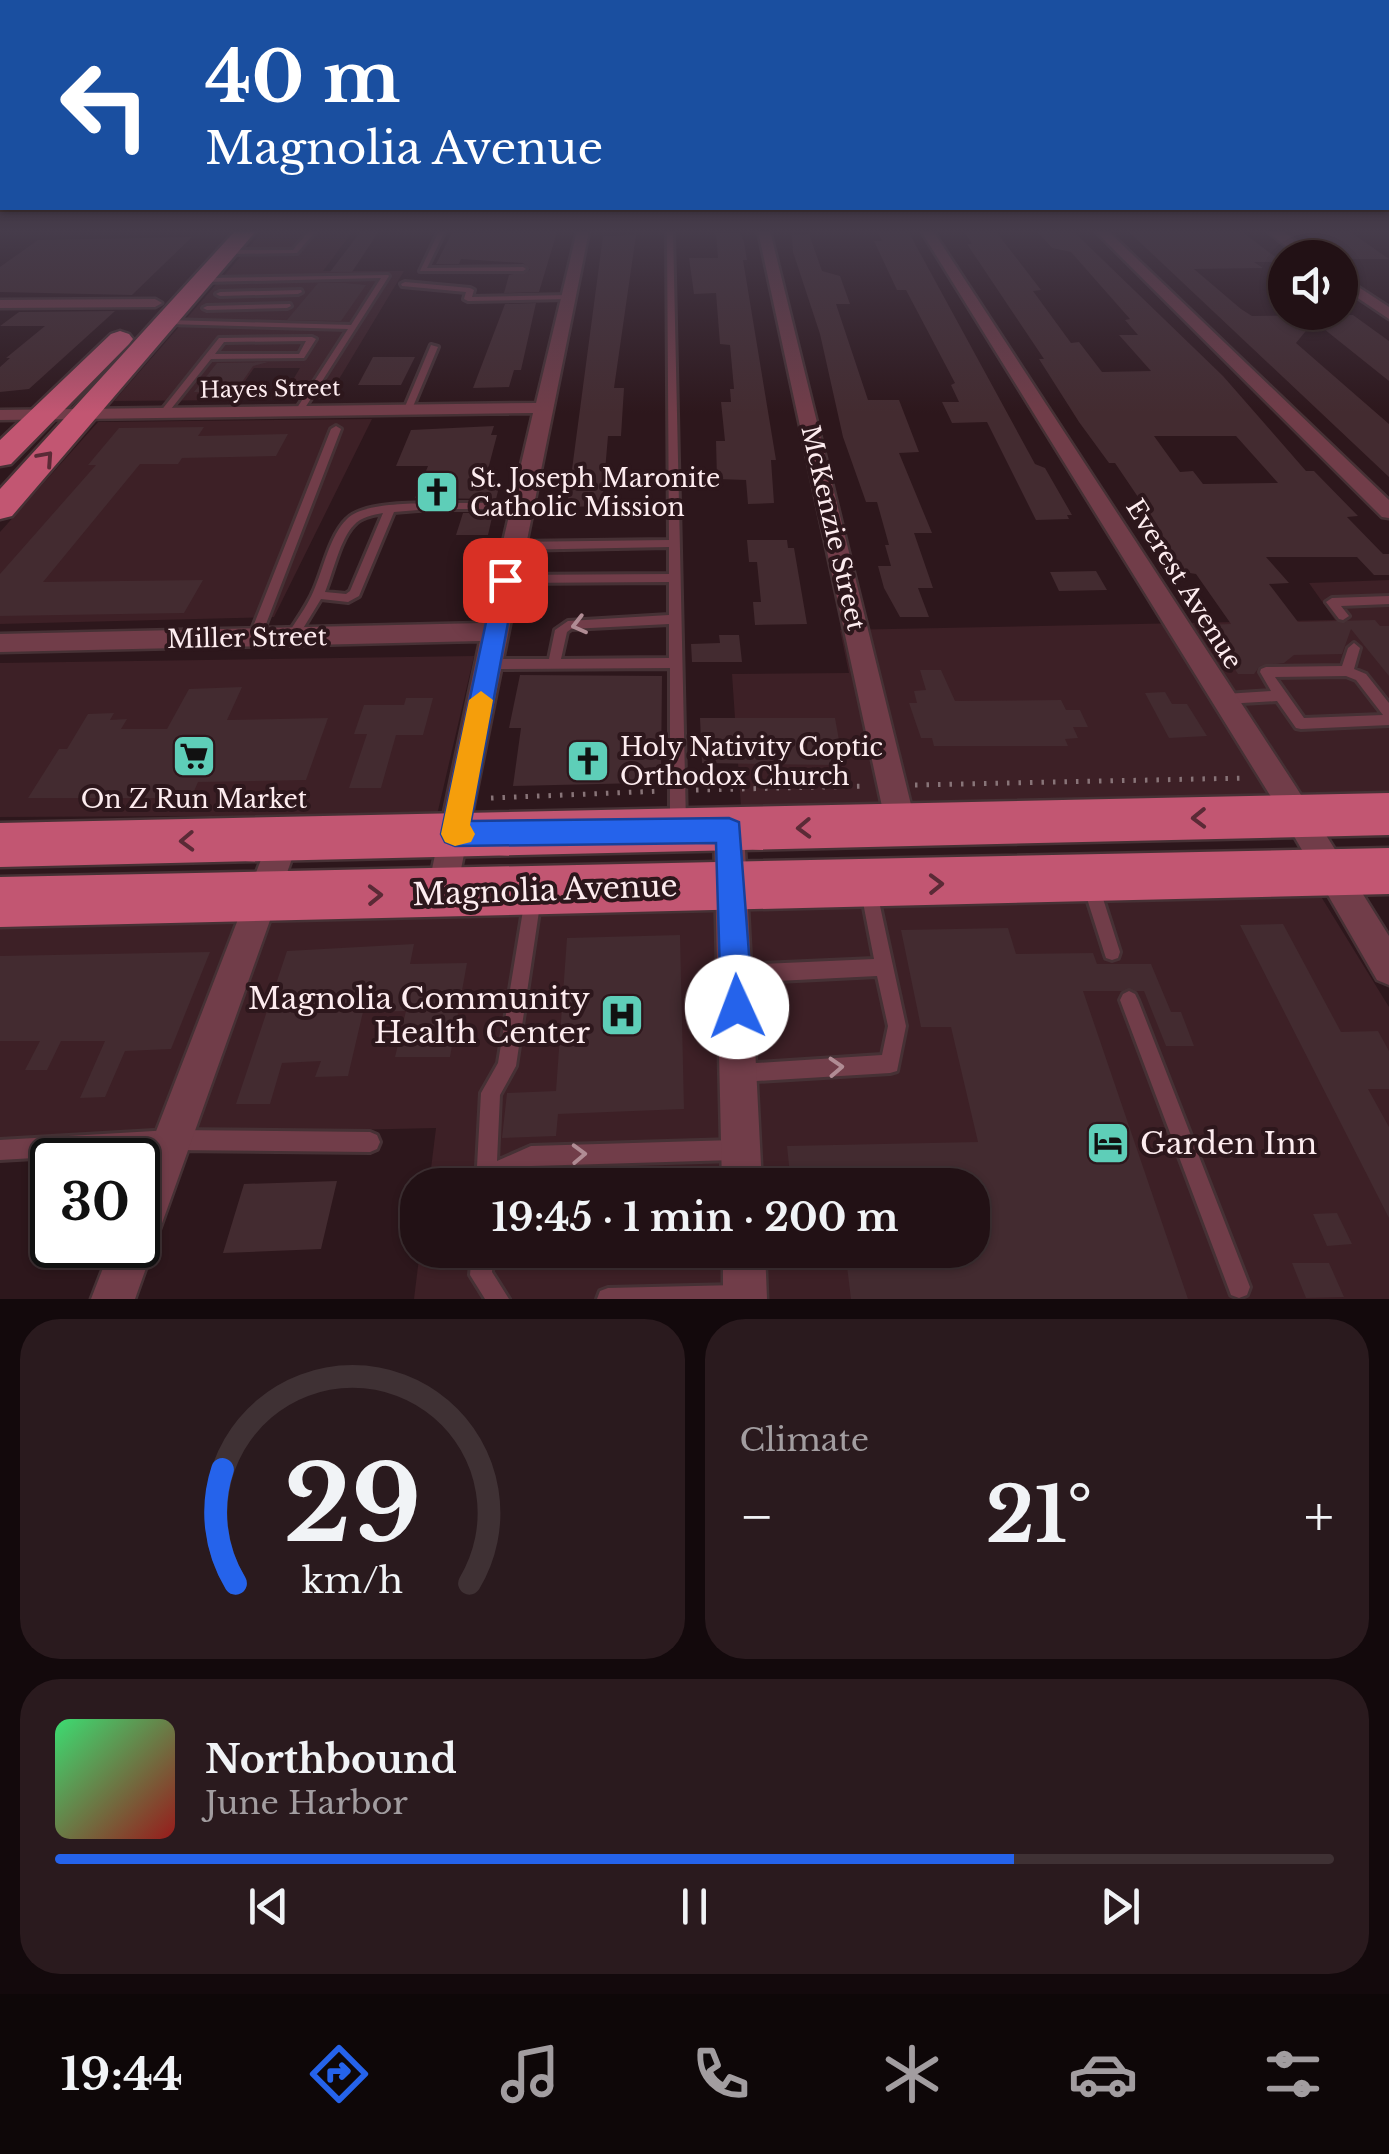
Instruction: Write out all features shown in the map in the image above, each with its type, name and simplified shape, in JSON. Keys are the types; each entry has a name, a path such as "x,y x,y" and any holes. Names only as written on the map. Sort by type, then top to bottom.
{"main road":[{"path":"0,457 161,313 194,292"},
{"path":"0,509 87,414 161,313"},
{"name":"Magnolia Avenue","path":"0,845 729,830 906,805 1296,816 1389,814"},
{"name":"Magnolia Avenue","path":"0,902 1389,871"}],"street":[{"path":"443,894 512,546 569,292"},
{"name":"McKenzie Street","path":"779,292 906,805"},
{"name":"Everest Avenue","path":"966,292 1224,698 1389,968"},
{"path":"1163,292 1389,512"},
{"path":"1358,292 1389,314"},
{"path":"0,304 161,313"},
{"name":"Hayes Street","path":"0,415 542,408"},
{"name":"Miller Street","path":"0,643 494,632"},
{"path":"729,830 741,1168"},
{"path":"160,1169 284,838"},
{"path":"113,1299 124,1268"},
{"path":"744,1268 745,1297"}],"lane":[{"path":"195,322 208,308 210,292"},
{"path":"276,322 298,292"},
{"path":"299,411 344,334 356,327 376,292"},
{"path":"470,292 468,298 568,298"},
{"path":"671,292 678,832"},
{"path":"208,308 287,306"},
{"path":"161,313 195,322 276,322 286,328 356,327"},
{"path":"164,412 208,356 222,340 312,339 301,356 208,356"},
{"path":"408,409 434,347"},
{"path":"255,638 336,428"},
{"path":"292,637 318,595 351,520 366,510 521,506"},
{"path":"318,595 348,598 356,593 390,509"},
{"path":"512,546 674,543"},
{"path":"505,580 675,578"},
{"path":"1343,616 1332,602 1389,600"},
{"path":"554,664 561,630 568,625 675,619"},
{"path":"1347,671 1354,648"},
{"path":"488,664 676,663"},
{"path":"1347,671 1361,677 1389,716 1301,724 1266,672 1347,671"},
{"path":"1224,698 1280,696"},
{"path":"1088,879 1112,952"},
{"path":"739,1073 890,1064 897,1026 868,884"},
{"path":"485,1168 492,1093 506,1066 534,891"},
{"path":"736,974 884,967"},
{"path":"1129,1000 1239,1287"},
{"path":"0,1150 170,1140 370,1142"},
{"path":"505,1168 531,1156 741,1168"},
{"path":"482,1268 481,1275 498,1299"},
{"path":"608,1299 745,1297"}],"path":[{"path":"906,805 1246,778"}],"shaded area":[{"path":"210,292 392,292 327,399 282,398 300,368 254,368 232,400 114,401"},
{"path":"372,419 274,617 0,624 0,532 98,422"},
{"path":"1389,580 1389,795 741,807 732,674 849,673 840,630 1335,620 1309,583"},
{"path":"474,656 437,815 0,817 0,663"},
{"path":"1317,890 1389,1007 1389,1299 414,1299 418,1268 990,1268 990,1168 431,1168 436,1128 0,1138 0,919"}],"building":[{"path":"0,292 135,292 132,295"},
{"path":"311,292 361,292 341,321 287,320"},
{"path":"596,292 628,292 614,388 624,388 621,436 608,436 602,506 567,507"},
{"path":"694,292 748,292 776,460 771,460 774,503 748,504 746,480 717,479 716,441 725,441 721,402 731,402 730,389 734,389 730,345 720,344 716,293"},
{"path":"806,292 846,292 850,304 836,304 868,400 899,400 919,452 899,453 932,533 914,533 933,588 918,588 929,617 900,617 884,588 878,566 891,566 885,545 889,545 877,502 866,502 843,437 820,334"},
{"path":"907,292 941,292 1035,464 1045,468 1072,515 1067,515 1069,519 1036,520 987,422 952,423 942,402 959,402 951,385 955,383"},
{"path":"999,292 1033,292 1071,343 1079,342 1102,372 1151,371 1119,335 1138,335 1125,320 1130,319 1106,292 1136,292 1223,376 1306,471 1314,471 1358,516 1347,517 1383,554 1389,554 1389,575 1374,575 1357,557 1266,557 1289,583 1269,584 1298,622 1375,620 1380,626 1389,626 1389,676 1351,629 1342,654 1294,655 1284,663 1260,666 1254,674 1238,674 1206,625 1231,624 1196,574 1183,572 1151,528 1159,528 1115,463 1109,463 1079,422 1039,359 1044,359","holes":["1154,436 1236,436 1278,483 1203,484 1193,471 1180,472"]},
{"path":"1192,292 1221,292 1252,316 1268,316 1268,330 1307,330 1296,343 1389,424 1389,477"},
{"path":"536,303 521,370 514,370 509,387 473,388 505,304"},
{"path":"115,311 29,389 0,392 0,367 10,358 6,358 45,326 0,326 19,312"},
{"path":"1358,319 1389,341 1389,381 1325,330 1358,330"},
{"path":"373,357 415,357 401,385 358,385"},
{"path":"268,362 253,366 235,392 194,392 217,363"},
{"path":"494,426 491,435 497,435 486,477 488,483 500,483 496,499 415,498 428,466 396,466 411,430"},
{"path":"204,427 198,436 288,434 276,456 182,458 178,464 140,464 43,582 203,580 184,613 0,616 0,574 96,465 88,465 119,428"},
{"path":"463,513 493,513 488,535 456,535"},
{"path":"747,540 787,540 788,548 794,548 807,624 755,625 753,602 761,602 757,562 749,562"},
{"path":"1096,571 1107,590 1059,591 1050,572"},
{"path":"719,635 739,635 742,662 692,662 691,644 720,643"},
{"path":"920,670 941,670 955,701 1061,700 1066,710 1080,710 1088,727 1073,727 1078,738 1065,739 1068,746 934,746 932,738 921,738 909,703 917,703 914,691 926,690"},
{"path":"520,675 662,676 661,775 643,776 642,783 513,786 521,728 509,728"},
{"path":"242,687 227,720 328,718 306,780 198,782 191,798 28,798 59,749 67,749 88,714 114,713 110,720 127,719 121,729 167,729 189,689"},
{"path":"1165,692 1172,704 1187,704 1207,736 1169,738 1145,693"},
{"path":"406,698 433,698 423,735 396,735 381,788 349,788 367,734 354,734 364,705 404,705"},
{"path":"700,718 835,718 842,757 834,758 835,765 702,763"},
{"path":"1283,924 1341,1032 1378,1031 1389,1051 1389,1089 1368,1089 1389,1127 1389,1218 1240,925"},
{"path":"1008,928 1016,954 1093,953 1097,964 1151,964 1171,1012 1181,1012 1194,1046 1166,1046 1144,991 1083,991 1188,1299 851,1299 847,1268 990,1268 990,1168 789,1168 787,1146 978,1142 951,1027 921,1027 901,930"},
{"name":"Magnolia Community Health Center","path":"680,935 684,1109 558,1114 556,1136 502,1138 507,1093 556,1091 567,938"},
{"path":"414,944 410,964 467,963 450,1057 395,1057 406,1011 363,1012 348,1076 315,1077 321,1061 282,1063 270,1104 236,1104 287,951"},
{"path":"210,952 171,1049 125,1051 105,1097 80,1098 105,1041 61,1041 47,1070 25,1070 40,1041 0,1041 0,956"},
{"path":"337,1181 321,1249 223,1253 244,1184"},
{"path":"1337,1213 1352,1244 1327,1246 1313,1214"},
{"path":"1292,1263 1329,1263 1344,1297 1306,1298"}],"slow traffic":[{"path":"461,834 455,834 481,700"}],"place":[{"name":"St. Joseph Maronite Catholic Mission","path":"437,492"},
{"name":"On Z Run Market","path":"194,756"},
{"name":"Holy Nativity Coptic Orthodox Church","path":"588,761"},
{"name":"Magnolia Community Health Center","path":"622,1015"},
{"name":"Garden Inn","path":"1108,1143"}],"route":[{"path":"505,580 455,834 729,830 737,1007"}]}
